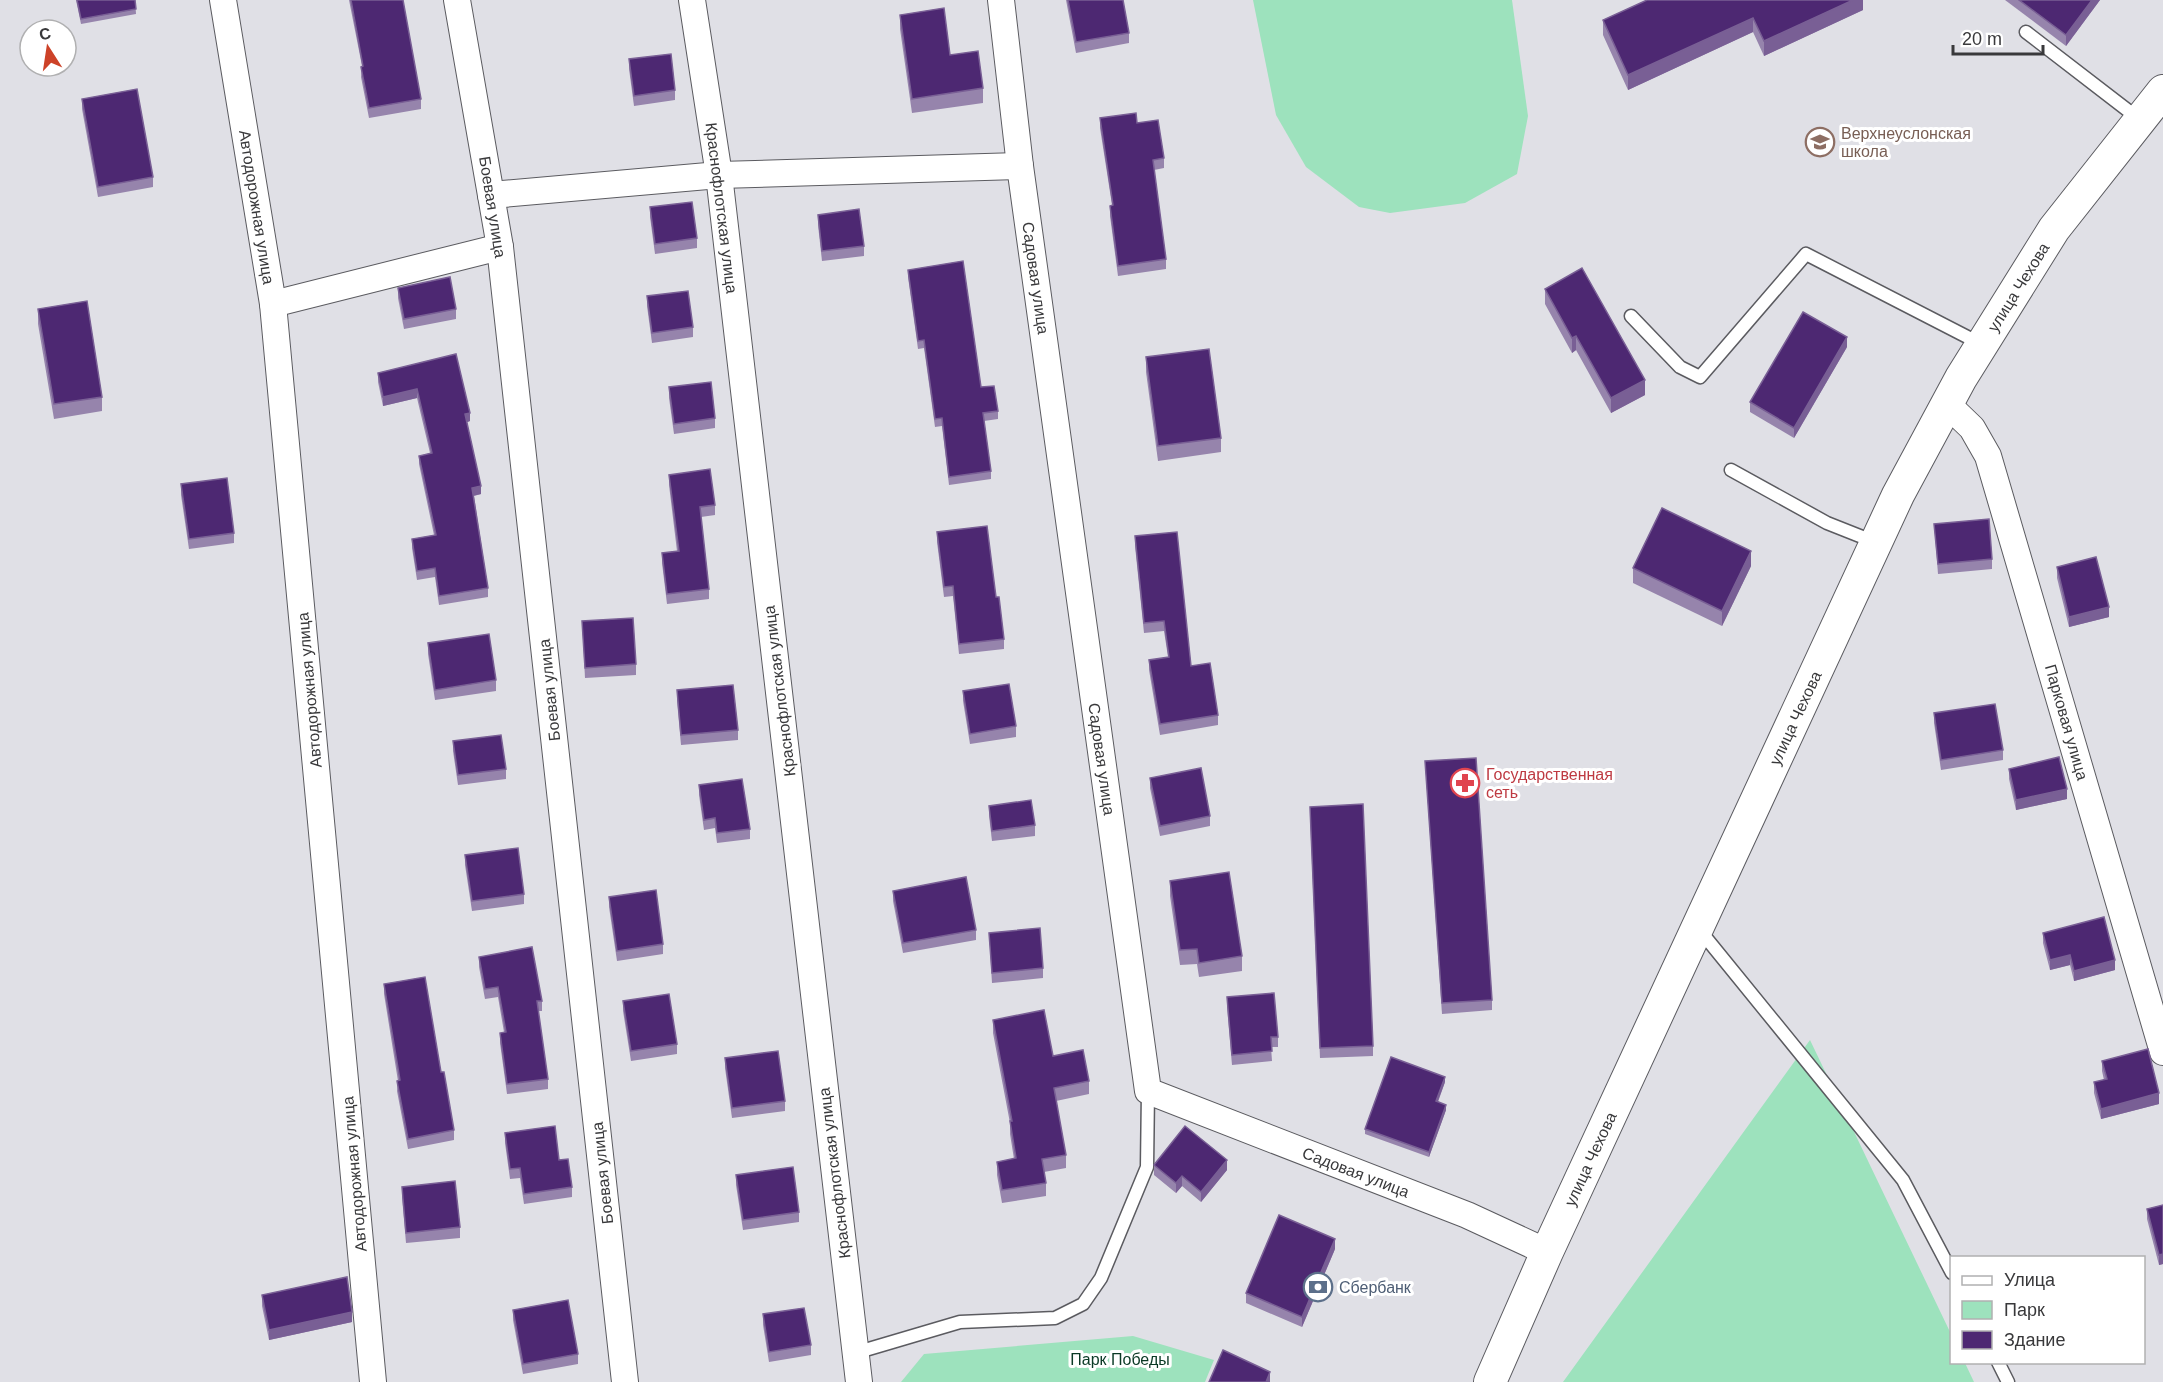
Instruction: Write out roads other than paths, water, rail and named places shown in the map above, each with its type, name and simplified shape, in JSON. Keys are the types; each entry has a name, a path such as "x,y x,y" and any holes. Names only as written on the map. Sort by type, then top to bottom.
{"street":[{"name":"Автодорожная улица","path":"223,0 273,304 373,1382"},
{"name":"Боевая улица","path":"457,0 500,247 625,1382"},
{"name":"Краснофлотская улица","path":"692,0 719,175 858,1382"},
{"name":"Садовая улица","path":"1001,0 1020,166 1148,1091 1467,1215 1547,1252"},
{"name":"улица Чехова","path":"1490,1382 1547,1252 1898,495 1947,404 2054,230 2163,91"},
{"path":"491,195 719,175 1020,166"},
{"path":"273,304 500,247"},
{"name":"Парковая улица","path":"1947,404 1972,428 1988,456 2163,1052"}],"lane":[{"path":"2026,32 2140,119"},
{"path":"1631,316 1680,367 1700,377 1806,254 1982,345"},
{"path":"1731,470 1827,523 1876,543"},
{"path":"1698,927 1904,1180 1950,1269"},
{"path":"855,1353 960,1322 1055,1318 1083,1304 1101,1278 1147,1167 1148,1091"},
{"path":"1999,1364 2008,1382"}],"place":[{"name":"Верхнеуслонская школа","path":"1820,142"},
{"name":"Государственная сеть","path":"1465,783"},
{"name":"Сбербанк","path":"1318,1287"}],"park label":[{"name":"Парк Победы","path":"1120,1359"}]}
